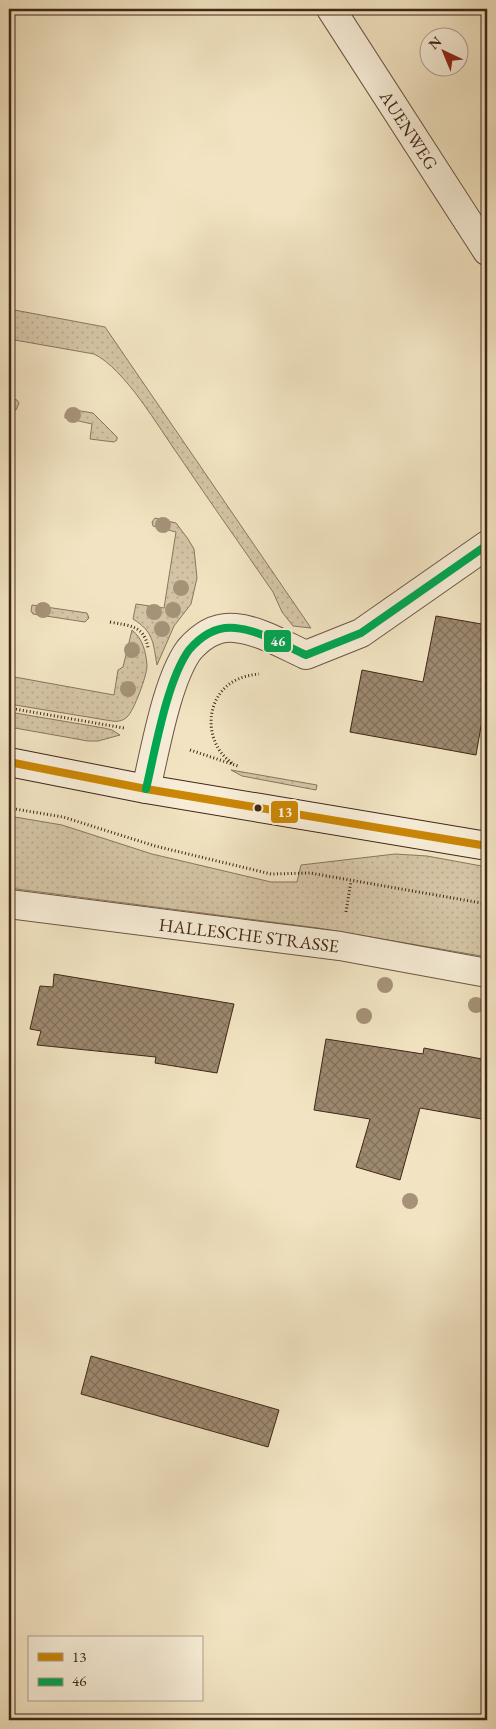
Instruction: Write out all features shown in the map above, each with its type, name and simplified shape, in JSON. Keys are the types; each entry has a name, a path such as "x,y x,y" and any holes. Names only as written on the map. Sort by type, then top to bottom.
{"street":[{"name":"AUENWEG","path":"331,9 487,251"},
{"path":"146,788 172,688 189,651 204,635 219,629 234,628 248,630 306,655 361,633 487,545"},
{"path":"9,762 146,788 487,846"},
{"name":"HALLESCHE STRASSE","path":"9,904 340,946 487,973"}],"path":[{"path":"110,622 138,628 145,637 149,651"},
{"path":"236,766 218,749 214,740 211,719 213,706 219,696 235,680 245,676 269,674 306,655"},
{"path":"9,708 122,727 236,766 246,767"},
{"path":"9,808 63,817 155,846 271,874 310,873 487,904"},
{"path":"345,917 351,881"}],"shaded area":[{"path":"9,309 105,327 311,628 293,626 282,612 273,592 141,400 118,372 94,354 9,339"},
{"path":"9,398 17,400 19,403 16,410 9,408"},
{"path":"69,409 93,413 117,437 117,440 114,442 90,439 92,424 65,418 65,414"},
{"path":"155,518 176,523 188,539 194,549 197,578 191,604 174,626 157,665 149,633 133,619 136,604 164,608 176,532 153,526 152,522"},
{"path":"32,605 87,613 89,618 85,622 33,614 31,611"},
{"path":"132,630 139,637 143,646 147,666 136,701 130,713 124,719 114,721 9,704 9,676 114,695 118,670 123,667"},
{"path":"9,712 104,728 120,735 98,741 88,741 9,727"},
{"path":"231,770 317,785 316,790 242,776"},
{"path":"9,816 62,825 152,854 271,882 297,882 301,865 395,854 427,856 487,867 487,957 318,928 9,888"}],"building":[{"path":"436,616 487,625 487,692 476,755 350,732 362,670 423,682"},
{"path":"54,974 234,1004 217,1073 155,1063 156,1057 37,1045 41,1031 30,1029 40,986 53,987"},
{"path":"326,1039 423,1054 424,1048 487,1060 487,1120 420,1108 400,1180 356,1167 370,1119 314,1110"},
{"path":"91,1356 279,1410 268,1447 81,1394"}],"transit line":[{"name":"46","path":"146,789 163,716 174,679 189,650 204,636 215,630 228,628 244,629 271,638 306,655 361,633 487,545"},
{"name":"13","path":"9,762 146,789 487,846"}]}
